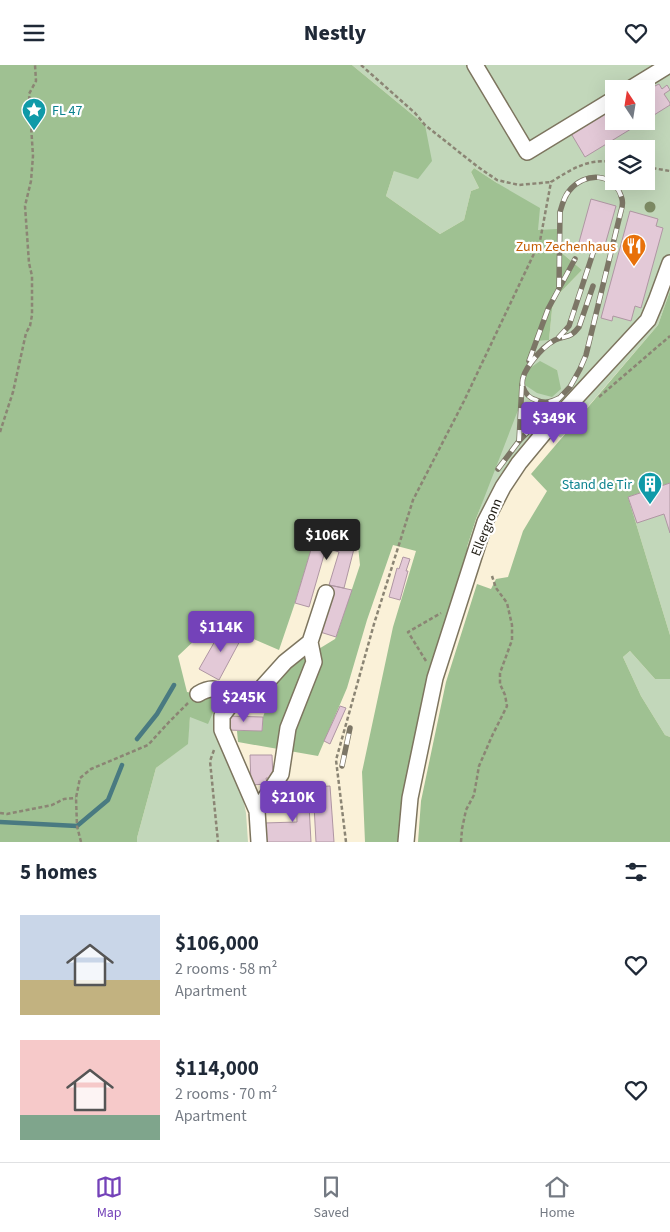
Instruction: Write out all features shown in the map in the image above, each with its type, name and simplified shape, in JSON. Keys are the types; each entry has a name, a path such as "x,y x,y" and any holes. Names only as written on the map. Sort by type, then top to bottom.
{"street":[{"path":"475,65 527,152 605,104"},
{"path":"645,80 669,65"},
{"name":"Ellergronn","path":"406,842 410,798 435,678 485,522 503,487 519,463 548,427 648,320 670,263"},
{"path":"257,811 281,774 288,728 314,662 310,642 326,593"},
{"path":"198,694 206,689 215,689 234,699 249,696 259,691 285,662 310,642"},
{"path":"234,699 222,716 222,730 257,811 259,842"}],"path":[{"path":"0,432 13,391 32,315 32,277 29,263 25,206 31,181 33,156 29,94 36,81 34,65"},
{"path":"361,65 415,113 425,125 496,180 519,185 551,181 572,168 590,162 605,161"},
{"path":"655,168 670,171"},
{"path":"346,842 336,760 374,624 413,500 464,401 540,241 551,181"},
{"path":"598,398 670,336"},
{"path":"461,842 466,810 474,795 479,765 507,706 500,684 500,673 512,640 512,625 506,603 496,588 492,576"},
{"path":"435,678 408,632 460,602"},
{"path":"80,842 77,826 76,798 80,778 91,769 148,745 198,694"},
{"path":"218,842 210,761 222,730"},
{"path":"0,813 6,814 52,805 64,799 76,798"}],"green space":[{"path":"0,65 352,65 425,125 432,161 418,179 394,171 386,196 440,234 464,220 471,191 479,188 471,172 474,168 540,208 538,230 557,229 557,249 582,270 553,300 549,340 536,341 526,371 540,361 557,370 561,389 552,397 537,393 522,383 525,392 467,547 468,574 435,678 406,842 365,842 362,772 393,627 416,551 393,545 367,620 347,688 318,756 238,742 237,731 262,731 263,717 278,674 336,637 360,565 357,537 319,524 279,650 214,622 178,656 187,692 218,697 223,703 215,708 208,724 190,717 188,744 156,768 137,842 0,842"},
{"path":"352,65 670,65 670,291 658,325 561,438 548,428 519,463 468,574 467,547 522,383 557,370 540,362 525,372 536,340 549,339 553,300 582,270 538,231 497,183 474,168 471,172 479,188 471,191 464,220 440,234 386,196 394,171 425,125"},
{"path":"670,291 670,483 628,497 670,635 670,679 655,679 630,651 623,657 641,696 665,735 670,737 670,842 418,842 421,801 446,682 477,584 491,589 496,579 508,577 523,531 547,491 531,474 658,325"},
{"path":"670,483 670,635 628,497"},
{"path":"630,651 655,679 670,679 670,737 665,735 641,696 623,657"},
{"path":"215,708 217,728 240,781 246,813 248,842 137,842 156,768 187,744 190,717"}],"building":[{"path":"659,84 662,89 667,85 670,90 664,94 670,105 655,114 655,86"},
{"path":"605,108 605,130 629,130 613,140 605,140 605,145 585,157 569,130"},
{"path":"591,199 616,206 603,252 578,246"},
{"name":"Zum Zechenhaus","path":"630,211 658,219 656,226 663,228 641,308 635,306 631,321 613,316 612,321 601,318"},
{"name":"Stand de Tir","path":"670,483 670,533 664,514 637,523 628,497"},
{"path":"319,523 357,537 344,588 329,585 339,552 326,548 309,607 295,603"},
{"path":"403,557 410,559 400,600 389,597 397,568 399,569"},
{"path":"329,585 352,590 336,637 317,631"},
{"path":"223,627 242,637 219,680 199,669"},
{"path":"340,706 346,708 330,744 324,741"},
{"path":"226,716 263,717 262,731 226,730"},
{"path":"250,755 272,755 273,778 266,778 267,784 251,785"},
{"path":"330,786 334,842 316,842 313,787"},
{"path":"308,787 311,842 265,842 264,823 297,822 296,788"}],"waterway":[{"path":"137,739 157,714 174,685"},
{"path":"0,822 77,826 108,800 122,765"}],"railway":[{"path":"498,469 519,441 570,387 586,355 622,205 622,199 618,190 606,179 599,177 583,180 576,184 564,198 560,212 559,287"},
{"path":"558,338 569,326 594,250"},
{"path":"529,361 548,309 575,259"},
{"path":"559,398 545,402 531,398 526,393 522,381 528,368 544,348 555,340 570,335 579,327 593,286"},
{"path":"519,441 522,384"},
{"path":"342,766 350,728"}],"place":[{"name":"FL 47","path":"34,131"},
{"name":"Zum Zechenhaus","path":"634,267"},
{"name":"Stand de Tir","path":"650,505"}]}
